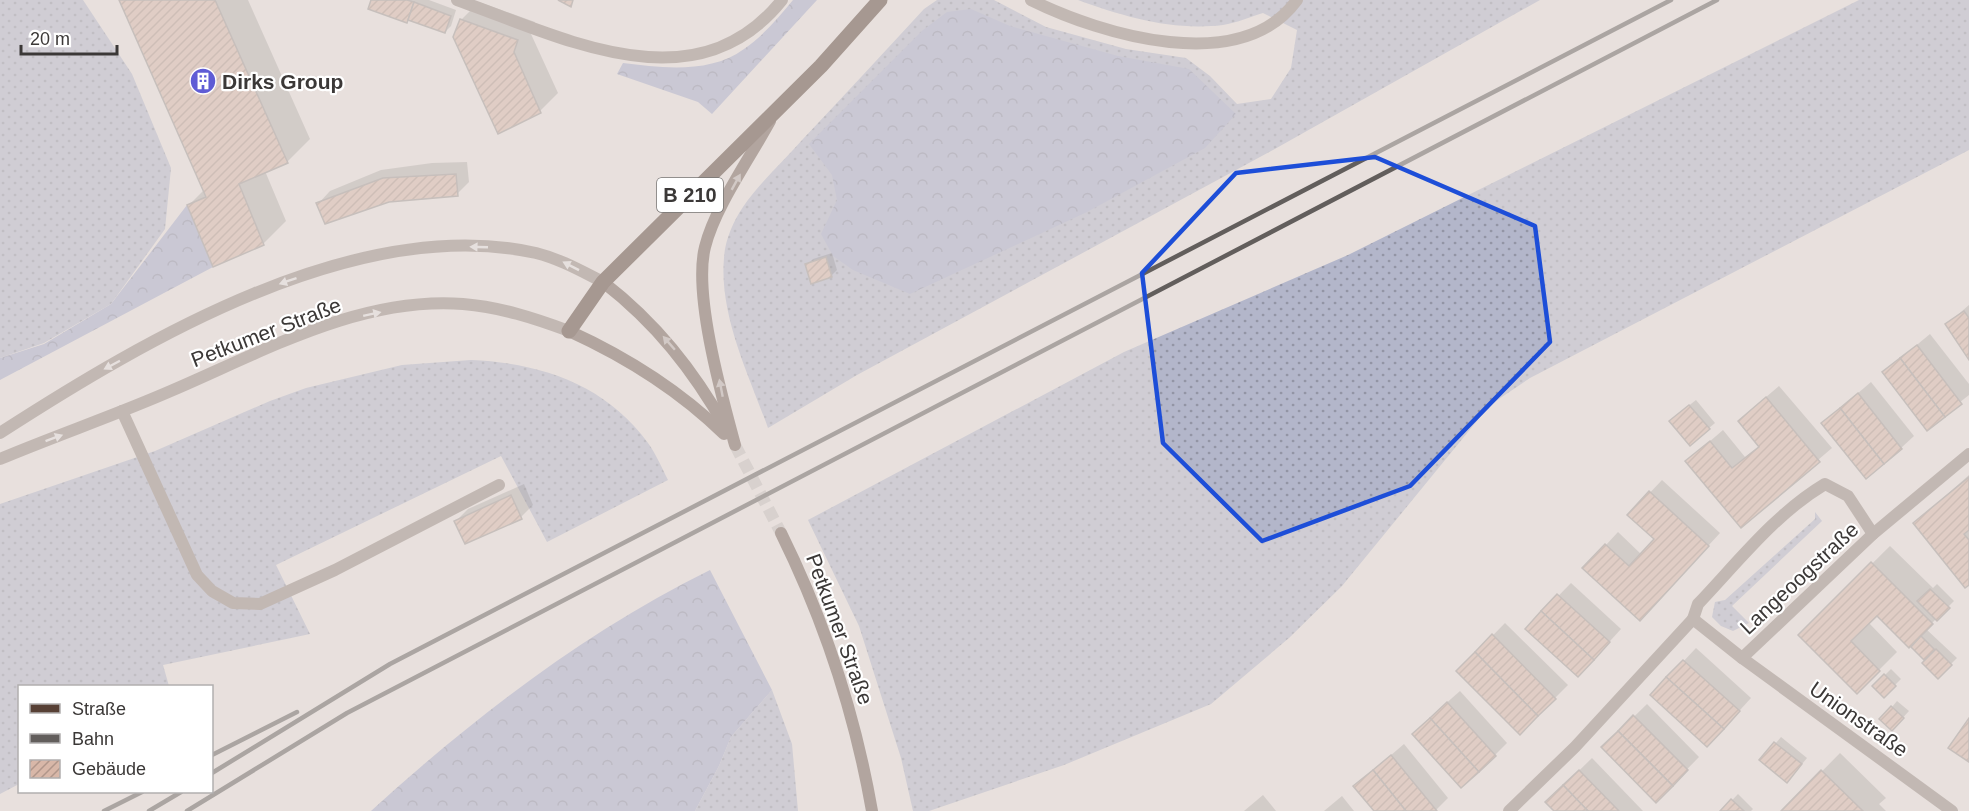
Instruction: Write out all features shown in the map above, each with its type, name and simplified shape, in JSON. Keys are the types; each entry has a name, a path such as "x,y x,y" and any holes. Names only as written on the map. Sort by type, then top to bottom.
{"main road":[{"name":"B 210","path":"569,332 603,282 829,57 880,0"},
{"path":"735,445 723,400 703,296 705,248 714,222 777,108"},
{"name":"Petkumer Straße","path":"603,282 647,318 672,346 704,391 735,445"},
{"name":"Petkumer Straße","path":"569,332 612,353 677,393 708,417 735,445"},
{"name":"Petkumer Straße","path":"781,533 797,566 839,670 866,773 872,811"}],"street":[{"path":"457,0 592,50 649,59 694,54 730,43 765,19 782,0"},
{"path":"1031,0 1091,25 1118,32 1200,44 1250,37 1267,29 1297,0"},
{"name":"Petkumer Straße","path":"0,433 97,373 207,316 272,287 348,262 438,247 504,248 561,261 603,282"},
{"name":"Petkumer Straße","path":"0,459 122,411 300,335 335,323 400,308 443,304 484,307 524,315 569,332"},
{"path":"122,411 197,574 212,591 233,603 260,604 335,570 499,485"},
{"name":"Langeoogstraße","path":"1693,619 1742,658 1873,534 1969,454"},
{"path":"1509,811 1575,747 1693,619 1698,604 1775,523 1806,496 1825,484 1848,496 1873,534"},
{"name":"Unionstraße","path":"1742,658 1952,811"}],"highlighted area":[{"path":"1375,157 1535,226 1550,342 1410,486 1262,541 1163,443 1142,273 1236,173"}],"shaded area":[{"path":"0,0 83,0 132,74 171,168 165,229 111,304 44,343 0,358"},
{"path":"937,0 994,0 1046,27 1126,49 1186,58 1210,76 1237,104 1271,99 1291,68 1297,30 1263,13 1223,25 1185,26 1131,17 1078,0 1540,0 1273,150 857,375 768,428 744,366 726,301 724,258 730,231 749,198 764,181 924,9"},
{"path":"1859,0 1969,0 1969,150 1530,378 1490,405 1342,586 1289,638 1211,704 1064,765 929,811 913,811 901,758 859,626 808,520 1124,352 1348,255"},
{"path":"471,360 497,362 547,372 570,381 592,392 631,423 651,447 668,480 547,542 501,456 276,565 310,634 163,665 169,685 18,685 18,785 0,794 0,504 155,451 270,401 306,388 402,365"},
{"path":"1815,512 1822,521 1732,606 1749,623 1733,631 1721,626 1712,617 1715,602 1725,600 1815,519"},
{"path":"772,690 792,744 798,811 695,811 719,766 731,737"}],"green space":[{"path":"793,0 817,0 712,114 698,102 617,74 623,63 685,67 701,66 731,57 758,38"},
{"path":"971,9 1010,26 1118,56 1189,69 1236,114 1205,148 1087,212 910,294 853,270 833,256 821,234 837,200 832,175 809,144 923,30 947,12"},
{"path":"187,205 213,267 0,380 0,358 44,344 111,304"},
{"path":"710,570 772,690 731,737 719,766 695,811 371,811 410,776 532,678 619,620"}],"building":[{"name":"Dirks Group","path":"119,0 215,0 288,163 239,184 264,245 213,267 187,205 206,197"},
{"path":"371,0 414,2 407,23 368,9"},
{"path":"558,0 573,0 571,7"},
{"path":"414,2 451,16 445,33 408,20"},
{"path":"460,19 518,40 514,52 541,113 498,134 453,37"},
{"path":"456,174 458,196 389,202 325,224 316,203 383,178"},
{"path":"826,257 832,277 811,284 805,264"},
{"path":"1964,311 1969,318 1969,360 1945,324"},
{"path":"1917,345 1962,404 1945,417 1900,358"},
{"path":"1900,358 1945,417 1927,431 1882,372"},
{"path":"1858,393 1902,449 1884,464 1840,408"},
{"path":"1766,397 1820,462 1741,528 1685,461 1710,441 1732,468 1759,447 1738,421"},
{"path":"1689,405 1710,429 1690,446 1669,421"},
{"path":"1840,408 1884,464 1866,479 1821,423"},
{"path":"1969,477 1969,530 1964,534 1969,540 1969,585 1965,588 1913,523"},
{"path":"1649,491 1709,546 1640,621 1582,568 1605,544 1629,566 1654,539 1627,515"},
{"path":"511,495 522,519 465,544 454,521"},
{"path":"1871,562 1933,624 1909,648 1877,616 1851,641 1880,671 1857,694 1798,635"},
{"path":"1930,589 1950,608 1937,621 1917,601"},
{"path":"1557,594 1610,642 1594,660 1541,611"},
{"path":"1541,611 1594,660 1578,677 1525,629"},
{"path":"1492,634 1556,699 1538,716 1475,652"},
{"path":"1921,636 1935,650 1924,660 1911,647"},
{"path":"1936,649 1952,665 1938,679 1922,663"},
{"path":"1475,652 1538,716 1520,735 1456,671"},
{"path":"1683,660 1740,711 1724,729 1666,677"},
{"path":"1884,674 1896,686 1884,698 1872,686"},
{"path":"1666,677 1724,729 1707,747 1650,695"},
{"path":"1447,702 1496,756 1479,772 1430,718"},
{"path":"1891,706 1904,718 1892,731 1879,719"},
{"path":"1633,715 1688,770 1673,786 1618,731"},
{"path":"1430,718 1479,772 1461,788 1412,734"},
{"path":"1969,718 1969,762 1948,748"},
{"path":"1618,731 1673,786 1656,803 1601,747"},
{"path":"1774,742 1802,764 1787,783 1759,760"},
{"path":"1391,755 1437,811 1406,811 1373,770"},
{"path":"1373,770 1406,811 1374,811 1353,786"},
{"path":"1579,770 1619,811 1588,811 1563,785"},
{"path":"1821,770 1863,811 1781,811"},
{"path":"1563,785 1588,811 1554,811 1545,802"},
{"path":"1731,799 1744,811 1720,811"}],"tunnel":[{"path":"735,445 781,533"}],"railway":[{"path":"213,772 390,664 1671,0"},
{"path":"187,811 347,713 1717,0"},
{"path":"213,754 297,712"},
{"path":"104,811 140,793"},
{"path":"149,811 179,793"}],"place":[{"name":"Dirks Group","path":"203,81"}]}
